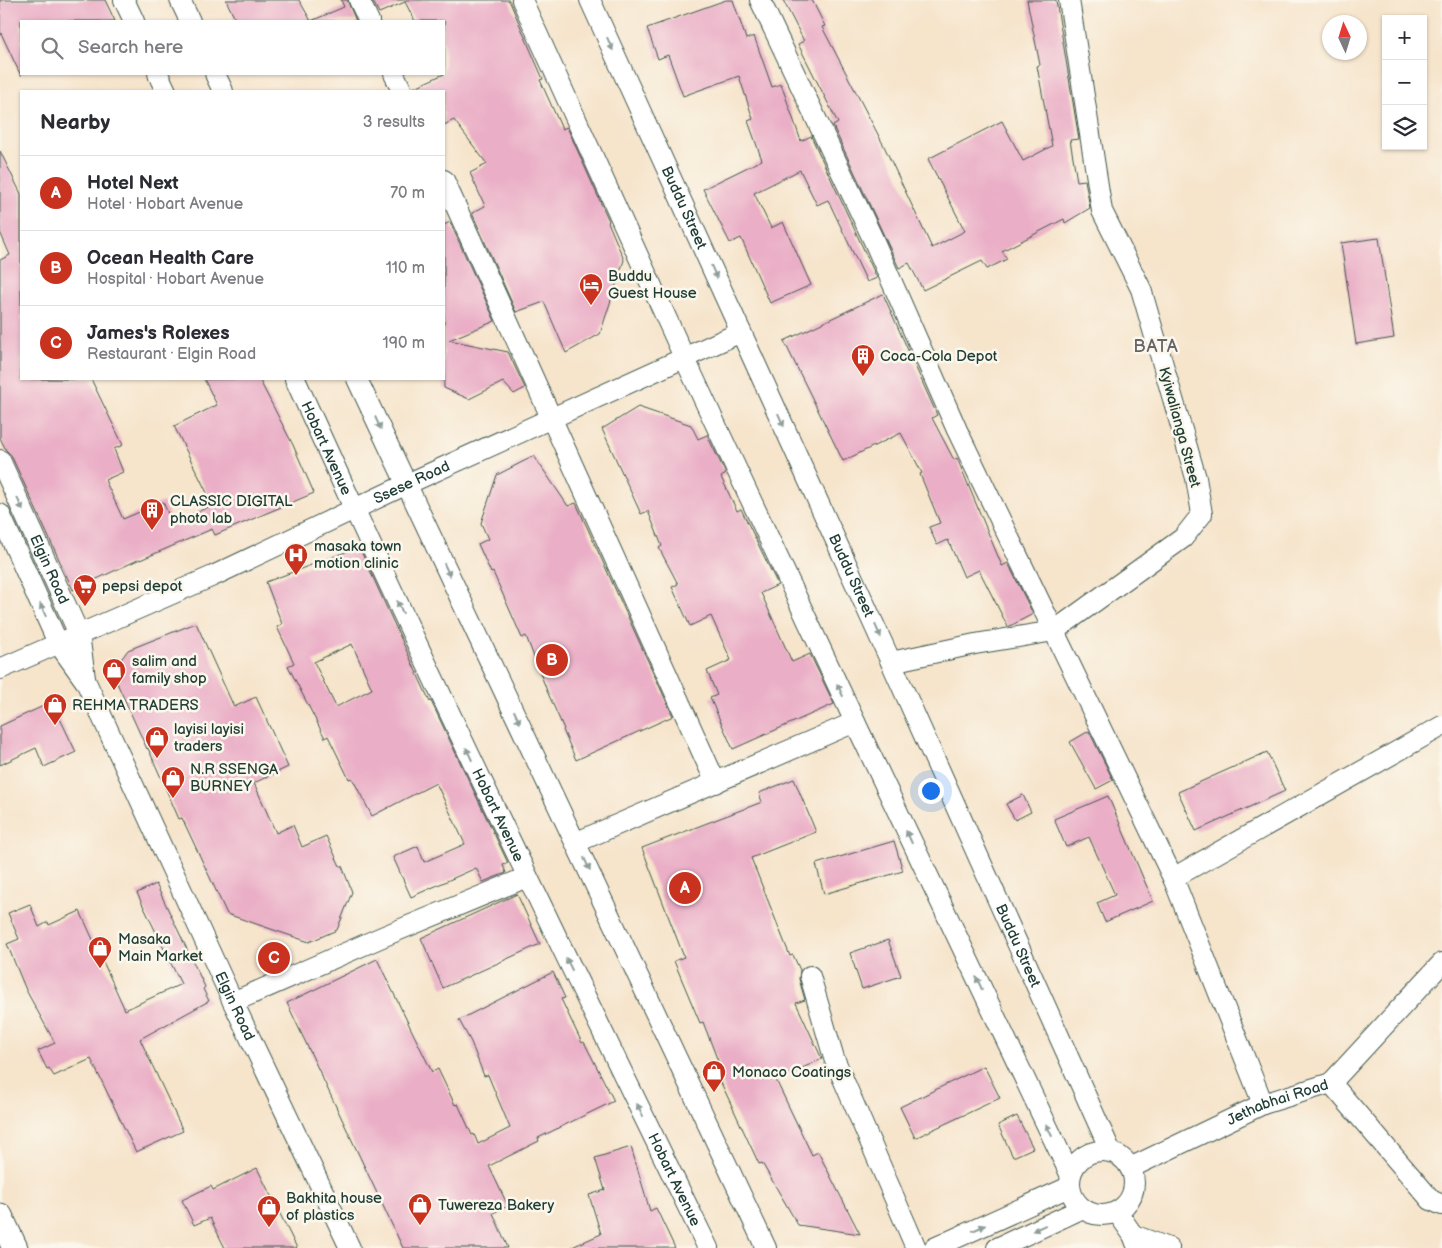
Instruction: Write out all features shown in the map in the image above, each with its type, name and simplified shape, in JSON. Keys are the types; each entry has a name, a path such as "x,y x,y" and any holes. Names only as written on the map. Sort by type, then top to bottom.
{"street":[{"path":"124,0 134,20"},
{"path":"180,0 190,20"},
{"path":"359,0 369,20"},
{"path":"522,0 684,357 1070,1180 1073,1199 1081,1209 1092,1214 1105,1216 1117,1212 1127,1204 1133,1193 1134,1180 1130,1168 1122,1158 1111,1152 1098,1151 1086,1155 1076,1163 1070,1180 934,1248"},
{"name":"Buddu Street","path":"590,0 1111,1152"},
{"path":"760,0 873,239 957,430 1173,878 1264,1104"},
{"name":"Kyiwalianga Street","path":"891,662 1054,630 1183,538 1202,514 1196,478 1141,290 1102,211 1070,0"},
{"path":"158,75 166,90"},
{"path":"215,75 223,90"},
{"path":"394,75 402,90"},
{"path":"445,182 716,783"},
{"name":"Ssese Road","path":"0,669 213,576 407,484 741,332"},
{"name":"Hobart Avenue","path":"296,380 354,509 527,877 708,1248"},
{"path":"358,380 766,1248"},
{"name":"Elgin Road","path":"0,460 79,634 86,682"},
{"name":"Elgin Road","path":"0,514 58,644 86,682 233,1002 350,1248"},
{"path":"577,842 855,722"},
{"path":"1173,878 1442,726"},
{"path":"233,1002 382,937 527,877"},
{"path":"1331,1083 1442,963"},
{"path":"810,976 834,1058 916,1248"},
{"name":"Jethabhai Road","path":"1130,1168 1264,1104 1331,1083 1431,1200 1442,1205"},
{"path":"997,1248 1081,1209"},
{"path":"1117,1212 1136,1242 1169,1248"},
{"path":"0,1216 15,1248"}],"building":[{"path":"0,0 105,0 115,20 20,20 20,74 0,31"},
{"path":"226,0 299,0 310,20 236,20"},
{"path":"341,0 347,0 356,20 313,20 344,7"},
{"path":"372,0 509,0 543,79 540,80 562,129 567,127 609,221 624,260 600,334 566,353 544,302 516,312 472,213 485,206 470,173 487,164 454,120 445,124 445,90 414,90 413,88 445,75 445,20 414,20 405,2 379,13"},
{"path":"726,0 733,0 746,39 754,36 772,87 781,84 801,141 811,136 877,278 867,282 828,200 817,205 800,170 754,193 771,228 783,222 811,285 770,303 741,238 730,243 703,189 762,160 748,121 753,119 739,76 683,96 668,55 658,59 647,28"},
{"path":"783,0 812,0 825,26 822,27 884,146 932,248 965,231 928,159 1002,121 1023,161 1052,146 1037,66 1040,65 1027,0 1056,0 1079,139 1070,140 1077,181 1085,180 1090,208 1065,223 1064,219 1002,251 1007,259 987,269 982,261 923,290 909,263 899,268 833,126 838,123 798,44 804,41"},
{"path":"0,151 20,192 20,380 91,380 123,445 114,449 123,472 105,480 123,519 163,502 172,523 213,505 174,426 217,405 204,380 260,380 293,445 314,493 215,535 212,529 73,590 11,455 0,438 0,260 10,255 0,232"},
{"path":"450,222 495,321 449,340 508,352 525,388 514,394 503,382 469,399 444,388 445,224"},
{"path":"1379,238 1394,338 1356,344 1341,243"},
{"name":"Coca-Cola Depot","path":"883,294 937,415 932,418 954,460 957,458 1002,566 1008,563 1033,614 1008,627 979,570 964,577 948,540 937,545 929,527 940,523 920,474 922,473 901,433 843,461 784,341"},
{"path":"638,407 691,425 698,439 707,435 726,474 721,477 737,511 741,509 778,585 761,593 792,662 810,654 834,704 733,749 710,698 717,695 707,671 731,660 711,616 690,626 672,587 678,584 659,548 662,546 648,511 641,514 602,429"},
{"path":"534,456 568,506 576,503 673,716 576,760 526,636 522,638 493,572 491,573 478,544 488,539 481,523 497,475"},
{"path":"359,547 430,702 508,863 503,865 506,873 483,882 476,868 411,897 393,857 418,846 424,862 465,844 436,783 372,816 352,778 349,779 328,736 325,738 288,666 294,663 277,627 282,624 266,582","holes":["352,644 372,689 336,707 314,662"]},
{"path":"196,623 234,707 256,697 288,767 254,783 276,833 293,825 302,847 326,836 340,866 342,866 352,892 337,930 309,942 227,914 182,818 179,819 112,672 128,650"},
{"path":"52,702 76,752 44,767 36,748 0,765 0,726"},
{"path":"1089,731 1113,780 1096,789 1070,742"},
{"path":"1267,752 1285,791 1196,831 1178,792"},
{"path":"794,779 816,832 751,858 790,956 793,955 800,970 799,979 805,1000 796,1003 822,1059 776,1080 812,1155 818,1152 860,1234 798,1225 762,1163 759,1164 716,1072 721,1069 703,1022 700,1023 674,961 684,957 642,848 762,802 759,793"},
{"path":"1023,795 1031,812 1015,820 1006,804"},
{"path":"1108,796 1153,901 1105,922 1097,903 1115,895 1089,837 1066,847 1054,819"},
{"path":"894,841 903,871 824,894 816,864"},
{"path":"156,884 205,987 203,989 209,1001 140,1039 183,1131 136,1152 91,1059 54,1076 49,1068 47,1069 38,1051 55,1043 26,990 7,944 19,939 8,913 30,904 39,927 48,922 49,925 80,911 125,1010 181,984 137,893"},
{"path":"517,894 540,944 443,988 421,938"},
{"path":"888,940 901,976 862,989 850,953"},
{"path":"377,959 432,1072 438,1069 455,1105 458,1104 478,1144 510,1128 488,1075 484,1076 471,1042 459,1020 553,972 565,998 561,999 582,1043 584,1042 614,1101 538,1138 539,1141 489,1166 508,1206 493,1213 508,1248 403,1248 287,1003"},
{"path":"984,1066 1000,1098 915,1138 900,1107"},
{"path":"1017,1116 1033,1148 1013,1157 998,1125"},
{"path":"631,1147 650,1211 656,1208 675,1248 570,1248 601,1234 589,1195 605,1190 595,1158"},
{"path":"257,1168 297,1248 225,1248 210,1218 194,1225 182,1200 211,1186 213,1190"}],"place":[{"name":"Buddu Guest House","path":"591,306"},
{"name":"Coca-Cola Depot","path":"863,377"},
{"name":"CLASSIC DIGITAL photo lab","path":"152,531"},
{"name":"masaka town motion clinic","path":"296,576"},
{"name":"pepsi depot","path":"85,607"},
{"name":"Ocean Health Care","path":"552,660"},
{"name":"salim and family shop","path":"114,691"},
{"name":"REHMA TRADERS","path":"55,726"},
{"name":"layisi layisi traders","path":"157,759"},
{"name":"N.R SSENGA BURNEY","path":"173,799"},
{"name":"Hotel Next","path":"685,888"},
{"name":"James's Rolexes","path":"274,958"},
{"name":"Masaka Main Market","path":"100,969"},
{"name":"Monaco Coatings","path":"714,1093"},
{"name":"Tuwereza Bakery","path":"420,1226"},
{"name":"Bakhita house of plastics","path":"269,1228"}],"district":[{"name":"BATA","path":"1156,346"}]}
